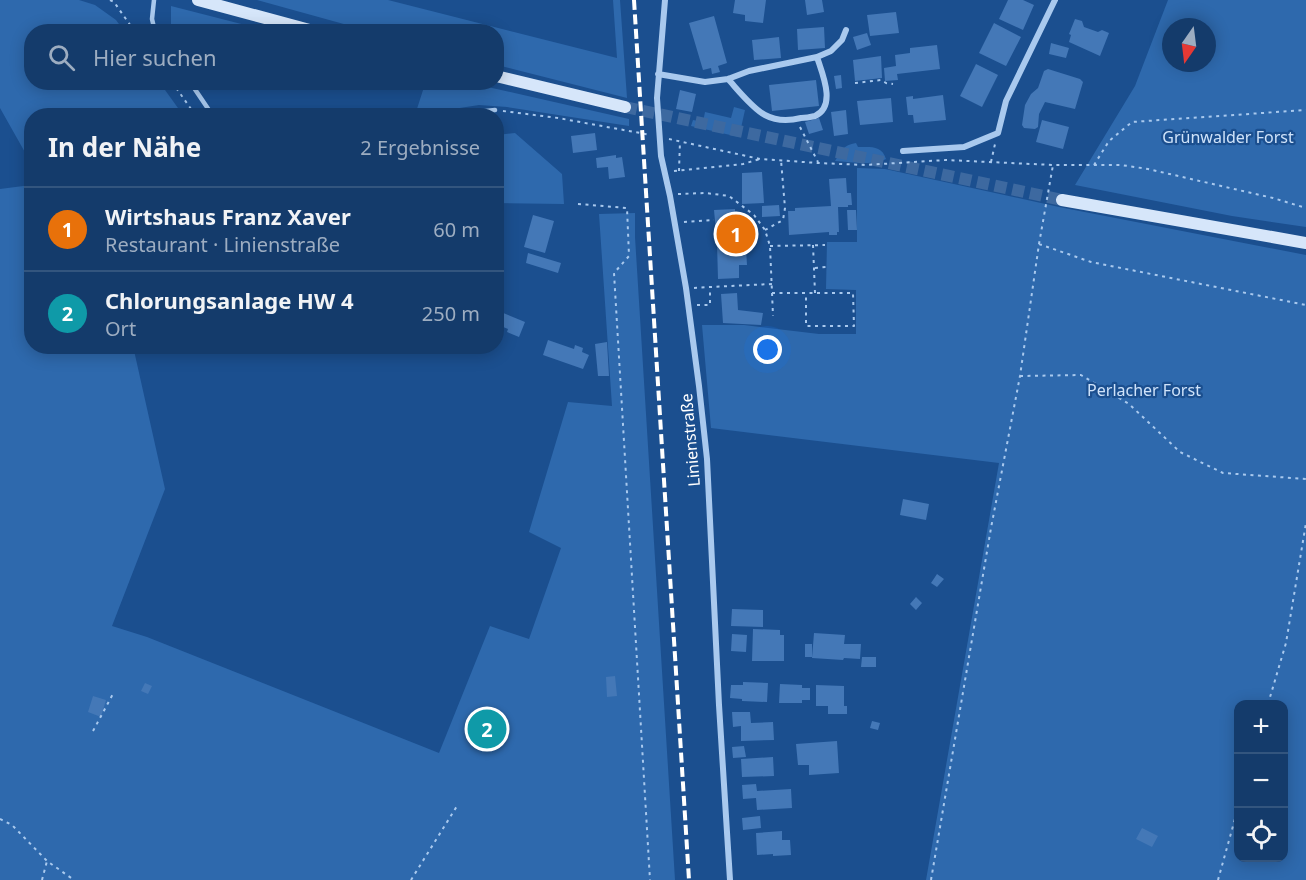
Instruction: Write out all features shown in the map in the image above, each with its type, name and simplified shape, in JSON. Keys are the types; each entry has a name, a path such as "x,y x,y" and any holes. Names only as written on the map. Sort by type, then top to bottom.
{"main road":[{"path":"198,0 286,24"},
{"path":"504,78 625,107"},
{"path":"1062,200 1306,243"}],"street":[{"name":"Linienstraße","path":"665,0 657,98 661,156 686,288 706,459 730,880"},
{"path":"903,151 964,147 998,133 1006,101 1054,0"},
{"path":"658,74 705,82 728,79 749,71 817,57 831,51 842,40 846,30"},
{"path":"728,79 764,114 780,120 795,120 816,115 826,105 827,95 817,57"}],"lane":[{"path":"153,24 154,0"},
{"path":"195,90 208,108"}],"path":[{"path":"110,0 114,2 129,24"},
{"path":"855,82 881,80 893,84"},
{"path":"178,90 190,108"},
{"path":"1094,165 1109,141 1132,122 1306,110"},
{"path":"504,111 625,129"},
{"path":"795,120 818,163"},
{"path":"991,162 998,133"},
{"path":"680,171 680,141 760,159 818,163 865,165 946,160 1053,165 1121,165 1148,169 1273,198 1306,208"},
{"path":"663,171 743,164 760,159"},
{"path":"765,230 783,220 785,208 781,160"},
{"path":"931,880 989,540 1020,376 1053,165"},
{"path":"682,193 729,196 754,215 765,230 770,246 773,316"},
{"path":"578,204 627,208 629,255 614,273 650,880"},
{"path":"674,222 714,220"},
{"path":"770,246 825,244"},
{"path":"1039,244 1091,262 1306,306"},
{"path":"813,245 815,293"},
{"path":"815,268 826,267"},
{"path":"686,288 772,284"},
{"path":"688,306 710,304 710,287"},
{"path":"772,293 806,293 853,293 854,326 806,326 806,293"},
{"path":"1020,376 1081,375 1129,404 1180,452 1223,473 1306,479"},
{"path":"1269,700 1286,643 1306,523"},
{"path":"93,731 114,692"},
{"path":"411,880 457,806"},
{"path":"0,819 12,825 47,861 74,880"},
{"path":"1218,880 1234,825"},
{"path":"42,880 47,861"}],"green space":[{"path":"0,0 79,0 95,5 119,24 24,24 24,90 165,90 178,108 24,108 24,151 0,108"},
{"path":"257,0 388,0 483,24 344,24"},
{"path":"613,0 620,0 627,98 504,67 504,29 617,58"},
{"name":"Grünwalder Forst","path":"1168,0 1306,0 1306,227 1232,216 1075,185 1135,86"},
{"path":"171,6 242,24 171,24"},
{"path":"423,90 501,90 629,119 629,126 507,107 479,105 460,108 417,108"},
{"path":"734,107 745,110 739,137 691,126 693,120 703,122 705,112 731,118"},
{"path":"515,133 562,174 564,204 504,203 504,134"},
{"path":"856,143 858,147 879,149 886,159 868,163 835,161 845,147"},
{"name":"Perlacher Forst","path":"857,168 885,169 1059,207 1306,255 1306,880 926,880 999,463 711,428 702,325 744,325 819,334 856,334 856,290 826,289 827,242 857,242"},
{"path":"24,186 24,354 135,354 165,489 112,626 147,637 439,753 490,626 529,639 561,548 529,532 568,402 612,406 599,214 635,213 675,880 0,880 0,189"}],"building":[{"path":"735,0 766,0 763,23 745,21 745,15 733,13"},
{"path":"805,0 822,0 824,12 807,15"},
{"path":"1008,0 1023,0 1034,5 1023,30 999,19"},
{"path":"896,12 899,33 870,36 867,15"},
{"path":"714,16 727,63 718,66 720,72 712,74 711,68 703,70 689,23"},
{"path":"1075,19 1082,21 1084,27 1109,33 1100,56 1069,42 1071,35 1069,34"},
{"path":"994,23 1021,37 1006,66 979,53"},
{"path":"824,27 825,48 798,50 797,29"},
{"path":"867,33 871,45 857,50 853,37"},
{"path":"779,37 781,58 754,60 752,40"},
{"path":"1051,43 1069,48 1066,58 1049,54"},
{"path":"937,45 940,69 897,74 898,80 885,81 884,68 896,66 895,55 910,53 910,48"},
{"path":"881,56 882,78 855,81 853,60"},
{"path":"976,64 998,75 982,107 960,96"},
{"path":"1048,69 1083,82 1075,109 1045,102 1039,114 1038,127 1024,128 1022,125 1025,105 1031,94 1038,88 1044,71"},
{"path":"841,75 842,88 836,89 834,76"},
{"path":"816,80 819,106 772,111 769,85"},
{"path":"680,90 696,94 692,112 676,109"},
{"path":"943,95 946,120 914,123 913,115 908,115 906,97 913,96 913,99"},
{"path":"891,98 893,122 860,125 857,101"},
{"path":"846,110 848,134 834,136 831,112"},
{"path":"819,118 823,130 809,134 805,122"},
{"path":"1042,120 1069,127 1063,149 1036,142"},
{"path":"595,133 597,150 573,153 571,136"},
{"path":"616,155 616,158 622,157 625,177 609,179 608,167 597,168 596,158"},
{"path":"762,172 764,203 742,204 742,173"},
{"path":"846,178 847,193 851,193 852,205 838,207 839,232 837,235 829,235 829,232 789,235 788,211 795,211 795,208 831,206 829,179"},
{"path":"779,205 780,216 762,217 762,206"},
{"path":"735,209 735,215 744,215 747,265 739,265 739,278 718,279 714,210"},
{"path":"847,210 856,210 857,230 848,230"},
{"path":"533,215 554,221 545,253 524,247"},
{"path":"528,253 561,263 558,273 526,263"},
{"path":"737,293 738,310 763,313 761,325 723,323 721,294"},
{"path":"504,313 525,322 519,337 507,332 508,329 504,327"},
{"path":"548,340 574,349 575,345 583,348 582,352 589,355 583,369 543,355"},
{"path":"607,342 609,376 598,376 595,344"},
{"path":"903,499 929,504 926,520 900,515"},
{"path":"937,574 944,579 937,587 931,583"},
{"path":"916,597 922,603 916,610 910,604"},
{"path":"732,609 763,610 763,627 731,626"},
{"path":"753,629 780,630 780,635 784,635 784,661 752,661"},
{"path":"814,633 845,635 844,644 861,644 860,659 812,658"},
{"path":"732,634 747,635 746,652 731,651"},
{"path":"805,644 812,644 812,657 805,657"},
{"path":"862,657 876,657 876,667 861,667"},
{"path":"615,676 617,696 607,697 606,677"},
{"path":"743,682 768,683 767,702 730,698 731,685 743,685"},
{"path":"145,683 152,686 148,694 141,691"},
{"path":"780,684 802,685 802,688 810,688 810,700 802,700 802,703 779,703"},
{"path":"816,685 844,686 844,706 847,706 847,714 828,714 828,706 816,706"},
{"path":"93,696 106,700 101,717 88,712"},
{"path":"732,712 750,712 751,723 773,722 774,740 741,741 741,726 733,727"},
{"path":"484,720 495,723 490,738 479,734"},
{"path":"872,721 880,723 878,730 870,728"},
{"path":"837,741 839,773 809,775 809,765 798,765 796,744"},
{"path":"744,746 746,757 733,758 732,747"},
{"path":"773,757 774,776 742,777 741,759"},
{"path":"756,784 757,791 791,789 792,808 757,810 756,798 743,799 742,785"},
{"path":"760,816 761,828 743,830 742,818"},
{"path":"1142,828 1158,836 1152,847 1136,839"},
{"path":"782,831 782,840 790,840 791,855 757,855 756,833"}],"tunnel":[{"path":"625,107 1062,200"}],"railway":[{"path":"634,0 689,880"}],"place":[{"name":"Wirtshaus Franz Xaver","path":"736,234"},
{"name":"Chlorungsanlage HW 4","path":"487,729"}]}
